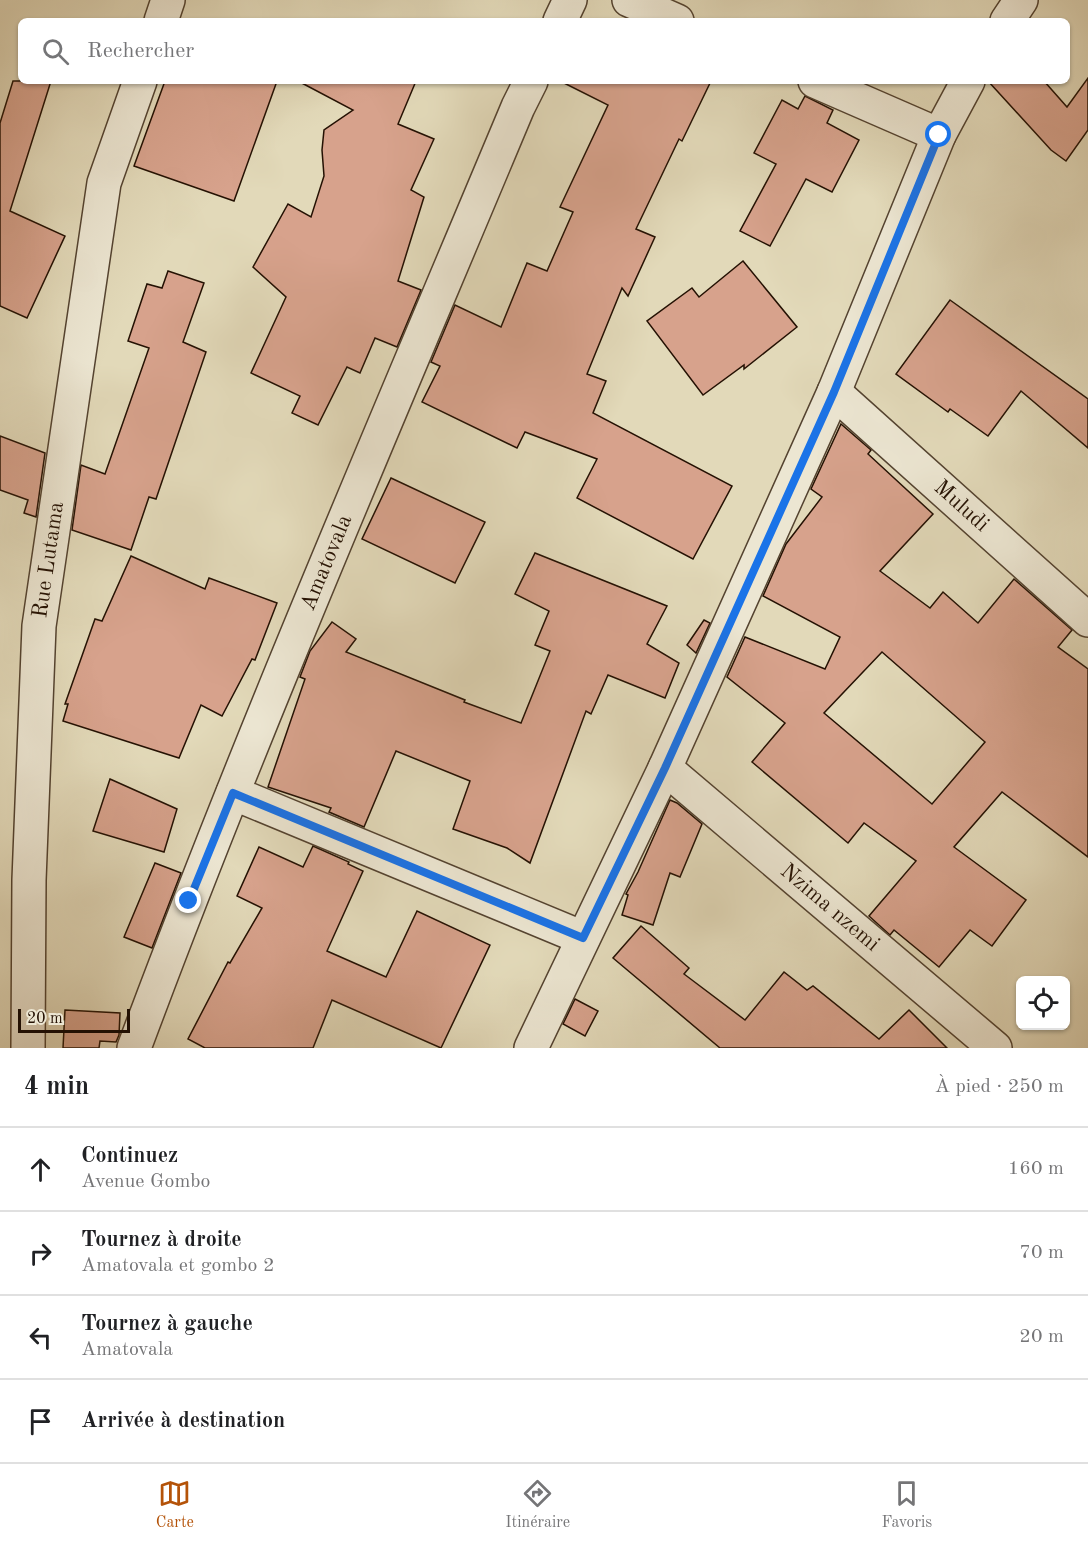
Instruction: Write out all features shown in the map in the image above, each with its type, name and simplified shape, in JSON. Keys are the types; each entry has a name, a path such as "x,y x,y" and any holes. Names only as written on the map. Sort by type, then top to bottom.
{"street":[{"path":"162,18 168,0"},
{"path":"561,18 570,0"},
{"path":"629,0 670,18"},
{"path":"1009,18 1021,0"},
{"name":"Rue Lutama","path":"28,1048 29,880 39,626 104,183 139,84"},
{"name":"Amatovala","path":"134,1048 189,901 311,600 530,84"},
{"path":"822,84 939,135"},
{"path":"531,1048 665,768 834,392 939,135 966,84"},
{"name":"Muludi","path":"834,392 1088,620"},
{"name":"Nzima nzemi","path":"665,768 995,1048"},
{"path":"233,793 583,938"}],"building":[{"path":"1088,78 1088,130 1066,161 1051,150 991,84 1047,84 1067,107"},
{"path":"13,81 18,81 18,84 50,84 10,211 65,236 27,318 0,306 0,123"},
{"path":"164,84 276,84 234,201 134,166"},
{"path":"304,84 415,84 398,124 434,139 411,190 424,197 398,281 421,290 397,347 375,338 360,373 347,367 318,425 292,413 300,396 251,373 286,297 253,267 288,204 311,217 324,176 322,150 324,130 353,110"},
{"path":"566,84 710,84 682,141 679,139 636,229 655,237 628,296 622,288 587,374 606,381 593,413 732,486 693,559 577,498 597,459 525,432 517,448 422,402 440,366 431,362 455,305 501,327 527,263 547,271 573,212 560,207 608,105"},
{"path":"805,96 833,110 827,123 859,140 832,192 806,179 770,246 740,231 776,164 754,153 782,100 798,109"},
{"path":"743,261 797,327 744,369 744,365 703,395 647,321 692,288 699,297"},
{"path":"168,271 204,283 183,342 206,352 156,499 149,497 131,550 72,530 81,465 105,474 149,348 128,341 147,284 162,288"},
{"path":"950,300 1088,399 1088,448 1021,391 988,436 950,409 948,412 896,374"},
{"path":"841,424 871,450 868,454 933,514 880,571 930,608 943,592 978,623 1014,579 1072,630 1058,647 1088,669 1088,857 1002,792 954,847 1026,900 992,946 970,930 939,967 894,930 890,935 869,916 916,861 864,823 848,843 752,762 785,723 727,677 745,637 825,669 840,637 763,596 786,544 822,497 811,489","holes":["882,652 985,742 932,804 824,713"]},
{"path":"0,436 45,453 36,517 24,513 28,500 0,490"},
{"path":"391,478 485,522 455,583 362,539"},
{"path":"535,553 667,606 647,644 679,663 665,698 608,675 591,714 586,711 530,863 507,848 453,829 470,781 396,751 364,827 329,812 331,808 268,787 305,679 300,677 310,651 332,622 356,639 346,652 465,700 464,702 521,723 550,651 535,645 549,611 515,594"},
{"path":"131,556 205,589 209,578 277,603 255,660 252,659 222,716 201,705 179,758 63,721 68,704 65,704 95,619 102,621"},
{"path":"704,620 710,623 696,653 687,645"},
{"path":"110,779 177,809 164,852 93,831"},
{"path":"670,800 702,824 680,877 670,873 653,925 622,915 628,895 626,894"},
{"path":"313,846 363,871 327,951 386,977 417,911 490,945 441,1048 332,1000 313,1048 205,1048 188,1039 228,962 230,963 262,908 237,896 259,847 303,867"},
{"path":"155,863 181,873 152,948 124,937"},
{"path":"641,926 689,968 684,974 745,1020 784,972 807,990 813,986 879,1039 909,1010 947,1048 720,1048 613,958"},
{"path":"575,999 598,1011 585,1036 563,1024"},
{"path":"65,1010 120,1013 119,1035 116,1042 100,1041 99,1048 63,1048"}],"route":[{"path":"189,901 233,793 583,938 665,768 834,392 939,135"}]}
